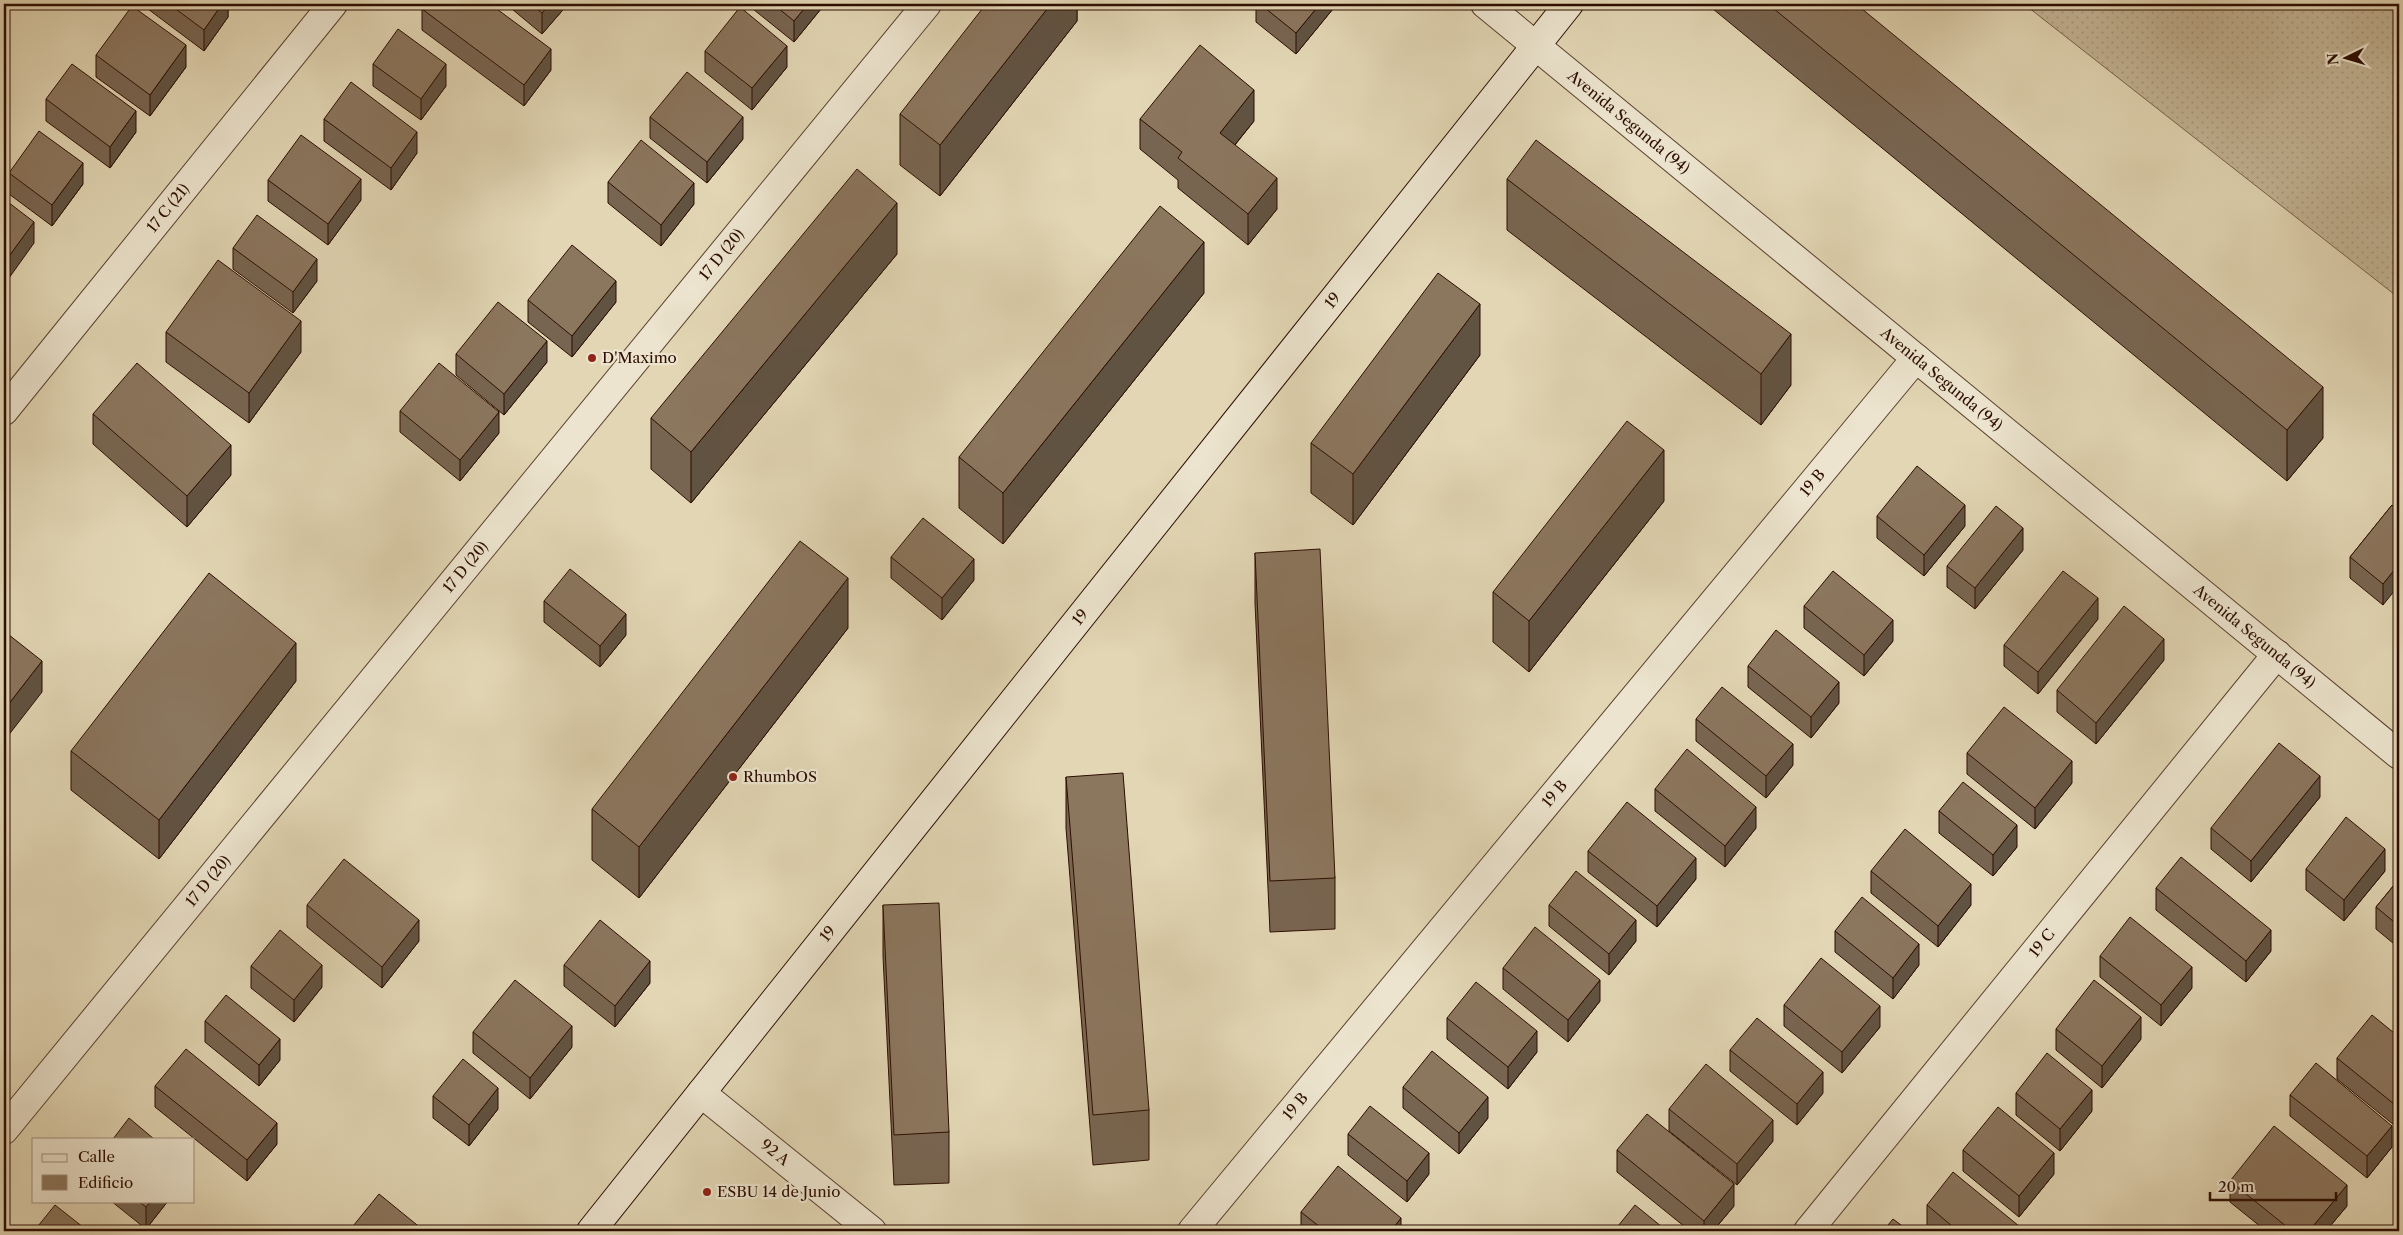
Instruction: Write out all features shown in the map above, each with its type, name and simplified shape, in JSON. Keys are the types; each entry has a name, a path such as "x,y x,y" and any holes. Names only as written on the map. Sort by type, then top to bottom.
{"street":[{"name":"17 C (21)","path":"4,411 333,4"},
{"name":"17 D (20)","path":"4,1130 927,4"},
{"name":"Avenida Segunda (94)","path":"1485,4 2399,755"},
{"name":"19","path":"591,1231 1569,4"},
{"name":"19 B","path":"1192,1231 1916,358"},
{"name":"19 C","path":"1808,1231 2277,654"},
{"name":"92 A","path":"701,1093 872,1231"}],"shaded area":[{"path":"2024,4 2399,4 2399,298"}],"building":[{"path":"169,4 222,4 204,30"},
{"path":"426,4 490,4 551,49 524,85 422,9"},
{"path":"531,4 550,4 542,13"},
{"path":"773,4 808,4 794,21"},
{"path":"986,4 1051,4 940,145 900,114"},
{"path":"1260,4 1320,4 1296,33"},
{"path":"1768,4 1856,4 2323,387 2287,430"},
{"path":"132,6 186,45 150,95 96,55"},
{"path":"740,7 787,46 752,88 705,51"},
{"path":"398,29 446,64 421,99 373,64"},
{"path":"1200,45 1254,90 1220,133 1277,178 1248,214 1178,158 1182,152 1140,119"},
{"path":"72,64 136,111 110,147 46,99"},
{"path":"687,72 743,117 707,162 650,117"},
{"path":"351,82 417,132 391,168 324,119"},
{"path":"39,131 83,163 52,205 9,173"},
{"path":"301,135 361,179 328,224 268,180"},
{"path":"641,140 694,183 661,225 608,182"},
{"path":"1536,140 1791,334 1761,374 1507,179"},
{"path":"857,169 897,203 691,452 651,418"},
{"path":"4,199 34,222 4,263"},
{"path":"1160,206 1204,242 1003,493 959,457"},
{"path":"257,215 317,259 293,292 233,248"},
{"path":"572,245 616,281 572,336 528,300"},
{"path":"218,260 301,321 249,393 166,332"},
{"path":"1438,273 1480,304 1353,474 1311,443"},
{"path":"498,302 547,341 504,394 456,354"},
{"path":"137,363 231,445 187,496 93,414"},
{"path":"439,363 499,412 460,460 400,411"},
{"path":"1627,421 1664,450 1529,621 1493,592"},
{"path":"1917,466 1965,505 1924,555 1877,516"},
{"path":"2392,505 2399,511 2399,564 2383,584 2350,557"},
{"path":"1996,506 2023,528 1975,588 1947,566"},
{"path":"923,518 974,559 942,598 891,557"},
{"path":"800,541 848,578 639,847 592,809"},
{"path":"1320,549 1335,878 1270,881 1255,553"},
{"path":"570,569 626,614 600,646 544,601"},
{"path":"1833,571 1893,620 1864,655 1804,606"},
{"path":"2063,571 2098,598 2038,672 2004,645"},
{"path":"209,573 296,643 159,820 71,751"},
{"path":"2124,606 2164,639 2096,723 2057,690"},
{"path":"1776,630 1839,682 1811,717 1748,666"},
{"path":"4,631 42,661 4,710"},
{"path":"1722,687 1793,744 1766,776 1696,719"},
{"path":"2004,707 2072,761 2035,808 1967,753"},
{"path":"2279,743 2320,776 2251,861 2211,828"},
{"path":"1687,749 1756,807 1725,846 1655,789"},
{"path":"1123,773 1149,1110 1093,1115 1066,777"},
{"path":"1963,782 2017,825 1993,855 1939,811"},
{"path":"1627,802 1696,858 1657,906 1588,851"},
{"path":"2346,817 2385,849 2344,900 2306,869"},
{"path":"1905,829 1971,884 1938,926 1871,871"},
{"path":"2181,857 2271,930 2246,961 2156,888"},
{"path":"344,859 419,920 382,967 307,905"},
{"path":"1576,871 1636,920 1609,954 1549,905"},
{"path":"2399,879 2399,926 2376,907"},
{"path":"1862,897 1919,944 1893,978 1835,931"},
{"path":"939,903 949,1132 894,1135 883,905"},
{"path":"2130,917 2192,967 2161,1005 2100,956"},
{"path":"600,920 650,961 615,1006 564,965"},
{"path":"1535,927 1600,980 1568,1020 1503,968"},
{"path":"280,930 322,965 294,1000 251,966"},
{"path":"1821,958 1880,1006 1842,1052 1784,1005"},
{"path":"515,980 572,1026 530,1078 473,1032"},
{"path":"2094,980 2141,1017 2102,1066 2056,1029"},
{"path":"1476,982 1537,1031 1508,1067 1447,1018"},
{"path":"226,995 280,1039 259,1065 205,1021"},
{"path":"2372,1015 2399,1037 2399,1097 2394,1104 2337,1058"},
{"path":"1757,1018 1823,1072 1797,1104 1730,1050"},
{"path":"186,1049 277,1123 247,1160 155,1086"},
{"path":"1432,1051 1488,1097 1459,1133 1403,1087"},
{"path":"2047,1053 2092,1090 2060,1129 2016,1093"},
{"path":"463,1059 498,1088 469,1125 433,1096"},
{"path":"2316,1063 2392,1126 2367,1156 2290,1095"},
{"path":"1706,1064 1773,1120 1737,1164 1669,1109"},
{"path":"1370,1106 1429,1153 1407,1181 1348,1134"},
{"path":"1998,1107 2054,1153 2019,1196 1963,1150"},
{"path":"1647,1114 1734,1184 1704,1221 1617,1150"},
{"path":"129,1118 153,1138 114,1138"},
{"path":"2274,1126 2347,1185 2309,1231 2292,1231 2230,1181"},
{"path":"1338,1166 1401,1218 1391,1231 1325,1231 1301,1212"},
{"path":"1953,1172 2025,1231 1958,1231 1927,1205"},
{"path":"379,1194 422,1229 421,1231 349,1231"},
{"path":"139,1202 150,1202 146,1207"},
{"path":"55,1205 88,1231 34,1231"},
{"path":"1635,1205 1667,1231 1614,1231"},
{"path":"1893,1219 1909,1231 1883,1231"}],"place":[{"name":"D'Maximo","path":"592,358"},
{"name":"RhumbOS","path":"733,777"},
{"name":"ESBU 14 de Junio","path":"707,1192"}]}
